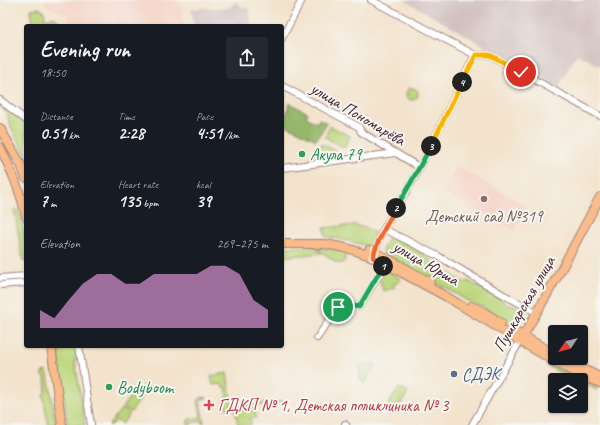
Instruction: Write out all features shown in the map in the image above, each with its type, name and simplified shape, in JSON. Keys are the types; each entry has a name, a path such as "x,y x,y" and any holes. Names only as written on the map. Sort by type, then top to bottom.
{"main road":[{"path":"0,124 6,139"},
{"path":"0,128 24,173"},
{"path":"0,147 14,178 24,209"},
{"path":"0,157 14,178"},
{"name":"Пушкарская улица","path":"522,338 561,270 600,197"},
{"name":"улица Юрша","path":"284,239 339,241 353,245 386,261 522,338"},
{"name":"улица Юрша","path":"284,244 324,244 374,255"},
{"path":"522,338 548,351"},
{"path":"522,338 559,364 600,383"},
{"path":"52,348 62,425"},
{"path":"574,365 600,376"}],"street":[{"path":"284,34 302,0"},
{"path":"371,0 476,55 490,55 600,116"},
{"path":"374,255 384,229 430,148 476,55"},
{"name":"улица Пономарёва","path":"284,87 359,127 361,132 419,167"},
{"path":"0,100 24,118"},
{"path":"284,168 395,153"},
{"path":"384,229 438,256 536,312"},
{"path":"317,338 341,303 359,307 386,261"},
{"path":"0,278 24,276"},
{"path":"0,285 24,282"},
{"name":"Пушкарская улица","path":"472,425 522,338"},
{"path":"80,348 91,425"}],"shaded area":[{"path":"43,0 173,0 181,4 184,24 69,24 68,15 47,6"},
{"path":"404,0 600,0 600,66 577,54 558,88"},
{"path":"236,2 243,8 249,8 252,24 194,24 191,9 229,8"},
{"name":"Детский сад №319","path":"456,166 527,206 514,230 441,192"}],"green space":[{"path":"39,8 44,11 45,19 53,17 58,20 59,24 33,24 31,9"},
{"path":"410,88 414,88 418,94 414,100 410,100 406,96 406,92"},
{"path":"289,103 308,113 306,117 317,123 319,119 327,123 316,140 284,124"},
{"path":"5,107 24,121 24,153 12,129"},
{"path":"330,126 350,136 344,148 325,137"},
{"path":"321,144 335,150 331,158 317,151"},
{"path":"14,209 19,211 24,232 23,261"},
{"path":"354,225 376,234 377,240 374,244 370,247 326,237 324,228"},
{"path":"389,236 398,239 430,258 431,262 464,283 468,281 504,301 509,306 514,305 526,312 514,326 482,307 468,301 382,252"},
{"path":"284,247 314,247 322,253 284,257"},
{"path":"318,249 344,251 346,253 344,262 337,263"},
{"path":"386,270 401,279 399,282 394,284 394,288 383,291 380,280"},
{"path":"59,348 76,348 78,358 75,361 85,425 68,425 59,367"},
{"path":"374,363 377,365 370,375 367,376 368,379 365,383 361,381 359,366"},
{"path":"548,363 548,365 552,365 567,373 561,373 546,365"},
{"path":"46,371 48,374 56,425 48,425 43,394 46,392 45,377 42,376 42,373"},
{"path":"227,373 232,405 283,401 283,403 254,406 256,418 250,418 251,425 238,425 235,409 228,409 225,407 224,399 227,397 226,387 223,387 221,384 213,385 211,376"},
{"path":"588,382 595,385 597,390 588,386"},
{"path":"144,384 149,388 131,412 123,406 134,392 141,389"},
{"path":"399,388 402,388 408,392 402,403 399,403 391,415 384,411"},
{"path":"207,398 200,400 204,423 202,423 202,421 188,425 189,419 201,417 198,400"},
{"path":"122,408 130,414 122,424 116,420 112,425 109,425"}],"place":[{"name":"Акула 79","path":"302,154"},
{"name":"Детский сад №319","path":"484,199"},
{"name":"СДЭК","path":"454,374"},
{"name":"Bodyboom","path":"109,387"},
{"name":"ГДКП № 1, Детская поликлиника № 3","path":"209,405"}],"route":[{"path":"338,307 341,303 359,307 385,264 373,257 384,229 430,148 476,55 490,55 521,72"}]}
